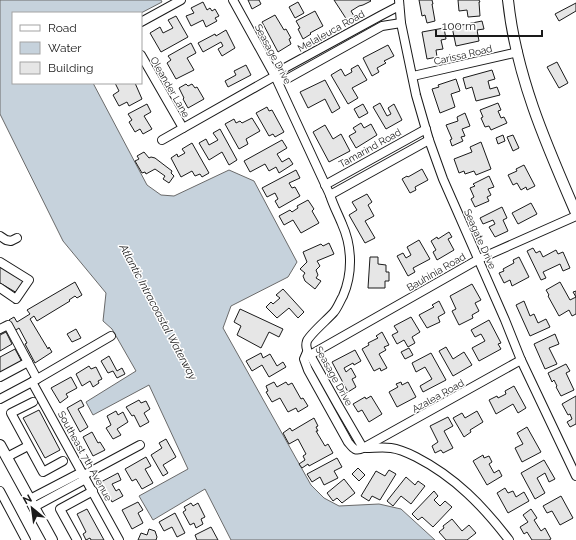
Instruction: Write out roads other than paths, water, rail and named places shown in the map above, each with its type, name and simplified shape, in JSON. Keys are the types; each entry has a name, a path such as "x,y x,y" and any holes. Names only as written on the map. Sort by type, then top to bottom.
{"main road":[{"path":"508,0 510,17 518,52 536,117 576,213"},
{"path":"0,444 52,540"}],"street":[{"path":"142,21 181,0"},
{"name":"Seasage Drive","path":"233,0 275,76 330,195 336,213 343,225 348,242 350,258 349,275 345,291 337,308 307,341 306,347 364,448"},
{"name":"Melaleuca Road","path":"162,140 275,76 281,70 380,16 399,3"},
{"name":"Seagate Drive","path":"399,3 401,23 416,95 429,140 450,195 522,360 576,476"},
{"name":"Melaleuca Road","path":"275,76 285,80 382,26 401,23"},
{"name":"Carissa Road","path":"413,76 518,52"},
{"name":"Oleander Lane","path":"142,57 183,128"},
{"name":"Tamarind Road","path":"325,185 426,129"},
{"path":"330,195 429,140"},
{"name":"Bauhinia Road","path":"309,354 479,259 576,216"},
{"path":"0,236 11,241 17,238"},
{"path":"0,262 29,280 16,299 0,288"},
{"name":"Southeast 7th Avenue","path":"0,329 8,325 92,491 120,540"},
{"path":"0,399 111,336"},
{"name":"Azalea Road","path":"364,448 522,360"},
{"path":"0,377 28,362"},
{"path":"33,402 11,414 43,472 63,461"},
{"path":"32,503 82,481 84,475 140,445"},
{"path":"7,458 28,446"},
{"path":"364,448 389,447 406,452 444,473 480,505 510,540"},
{"path":"0,491 26,540"},
{"path":"77,540 60,509 92,491"}],"water":[{"name":"Atlantic Intracoastal Waterway","path":"0,0 161,0 162,2 142,12 12,12 12,84 94,84 147,185 161,195 174,196 229,170 254,181 297,262 288,277 231,306 223,328 311,485 324,498 339,506 379,504 401,509 435,540 231,540 205,489 153,520 139,496 188,469 149,385 93,415 86,402 136,371 112,329 103,321 106,293 63,241 0,114"}]}
